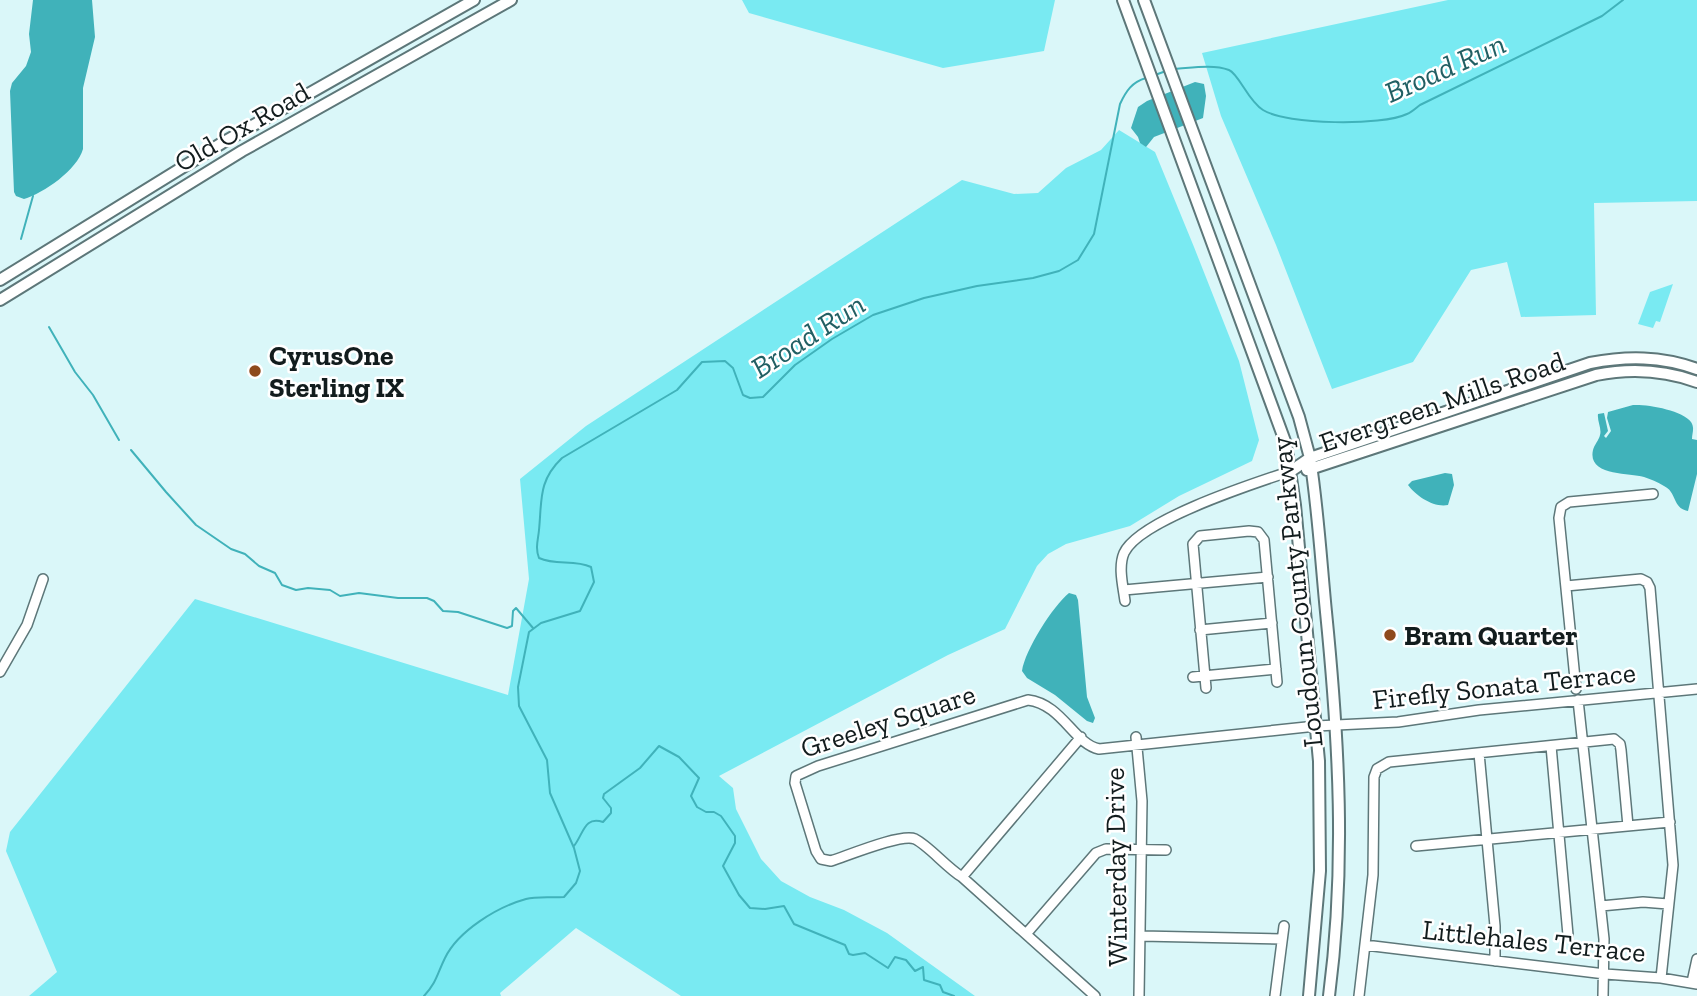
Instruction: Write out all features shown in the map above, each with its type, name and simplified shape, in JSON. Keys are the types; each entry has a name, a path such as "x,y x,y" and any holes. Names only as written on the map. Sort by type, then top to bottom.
{"main road":[{"name":"Old Ox Road","path":"0,280 222,143 474,0"},
{"name":"Old Ox Road","path":"0,300 242,151 511,0"},
{"name":"Loudoun County Parkway","path":"1123,0 1282,427 1291,471 1320,785 1320,871 1309,996"},
{"name":"Loudoun County Parkway","path":"1144,0 1299,416 1310,458 1337,725 1340,797 1340,892 1329,996"},
{"name":"Evergreen Mills Road","path":"1291,471 1310,458 1591,363 1634,357 1667,360 1697,369"},
{"name":"Evergreen Mills Road","path":"1291,471 1312,470 1596,375 1639,370 1672,374 1697,383"}],"street":[{"path":"1125,601 1121,565 1125,552 1132,543 1185,509 1291,471"},
{"path":"1576,688 1559,518 1561,507 1569,502 1653,494"},
{"path":"1206,688 1192,548 1194,541 1200,536 1236,532 1253,531 1263,536 1277,682"},
{"path":"1124,590 1268,577"},
{"path":"0,672 27,625 43,579"},
{"path":"1566,586 1642,579 1650,588 1673,864 1661,978"},
{"path":"1200,630 1272,623"},
{"path":"1193,677 1276,669"},
{"name":"Firefly Sonata Terrace","path":"1316,726 1398,722 1479,710 1697,689"},
{"name":"Greeley Square","path":"1095,996 962,877 911,838 831,861 821,859 816,851 795,783 796,776 818,766 1028,701 1035,701 1055,712 1093,748 1099,749 1137,741 1316,726"},
{"path":"1578,701 1601,906 1605,974 1603,996"},
{"path":"962,877 1081,737"},
{"path":"1359,996 1373,875 1374,785 1377,769 1389,762 1614,739 1620,744 1628,826"},
{"name":"Winterday Drive","path":"1137,741 1142,802 1139,996"},
{"path":"1550,746 1568,935"},
{"path":"1479,753 1495,926 1495,961"},
{"path":"1416,846 1670,822"},
{"path":"1026,934 1096,853 1106,849 1166,850"},
{"path":"1601,906 1643,902 1668,904"},
{"path":"1275,996 1284,926"},
{"path":"1141,936 1282,939"},
{"name":"Littlehales Terrace","path":"1365,945 1695,983"},
{"path":"1695,983 1697,959"}],"shaded area":[{"path":"33,0 92,0 95,37 83,88 83,149 80,157 59,180 24,199 16,196 14,192 10,91 12,83 26,66 31,52 29,34"},
{"path":"742,0 1055,0 1044,51 943,68 749,13"},
{"path":"1448,0 1697,0 1697,201 1594,203 1596,315 1521,317 1507,262 1471,270 1413,362 1332,389 1276,245 1221,116 1202,53"},
{"path":"1195,82 1204,84 1206,96 1203,118 1154,137 1146,147 1140,143 1131,128 1138,107"},
{"path":"1119,130 1155,152 1194,247 1239,361 1259,440 1252,461 1179,496 1130,526 1066,544 1048,554 1037,566 1005,629 948,655 719,776 733,788 736,809 761,859 781,881 887,933 975,996 681,996 576,928 500,993 501,996 29,996 57,972 6,851 10,832 195,599 508,695 529,579 520,479 586,426 962,180 1014,194 1038,193 1066,168 1101,150"},
{"path":"1673,284 1660,322 1656,321 1653,328 1638,324 1650,292"},
{"path":"1633,405 1673,411 1687,418 1692,424 1692,439 1697,440 1697,474 1688,511 1679,507 1671,492 1662,485 1644,477 1611,472 1596,465 1593,458 1600,433 1598,414 1604,413 1608,431 1604,436 1606,438 1611,431 1608,412"},
{"path":"1445,473 1452,474 1454,485 1448,505 1437,505 1426,500 1408,485 1412,481"},
{"path":"1069,593 1076,595 1078,600 1087,697 1095,718 1093,723 1027,678 1022,671 1028,652 1041,629"}],"waterway":[{"name":"Broad Run","path":"1175,69 1209,67 1229,70 1258,106 1275,115 1313,121 1377,121 1409,113 1420,105 1602,16 1623,0"},
{"name":"Broad Run","path":"1155,75 1166,71"},
{"name":"Broad Run","path":"424,996 451,948 480,921 530,898 564,897 576,883 580,871 574,848 550,793 547,760 519,706 518,687 529,632 541,623 580,611 594,582 591,567 539,558 537,544 543,491 554,466 562,458 677,390 702,362 725,361 733,368 743,395 750,398 763,397 795,365 873,315 924,298 977,286 1033,278 1059,271 1078,260 1094,234 1120,104 1130,88 1146,78"},
{"path":"21,239 33,196"},
{"path":"49,327 119,440"},
{"path":"131,450 196,525 231,549 245,554 259,566 275,573 282,585 296,590 330,590 340,596 359,593 398,598 427,598 443,611 458,612 507,628 512,626 513,611 516,608 533,628"},
{"path":"574,846 588,824 592,821 603,822 611,813 611,808 603,798 604,794 640,768 659,746 679,757 699,778 691,796 697,807 721,816 735,836 735,843 723,866 739,895 750,908 784,906 794,924 845,945 849,954 865,953 888,968 895,957 906,960 915,971 923,967 924,980 940,985 943,992 954,996"}],"place":[{"name":"CyrusOne Sterling IX","path":"255,371"},
{"name":"Bram Quarter","path":"1390,635"}]}
